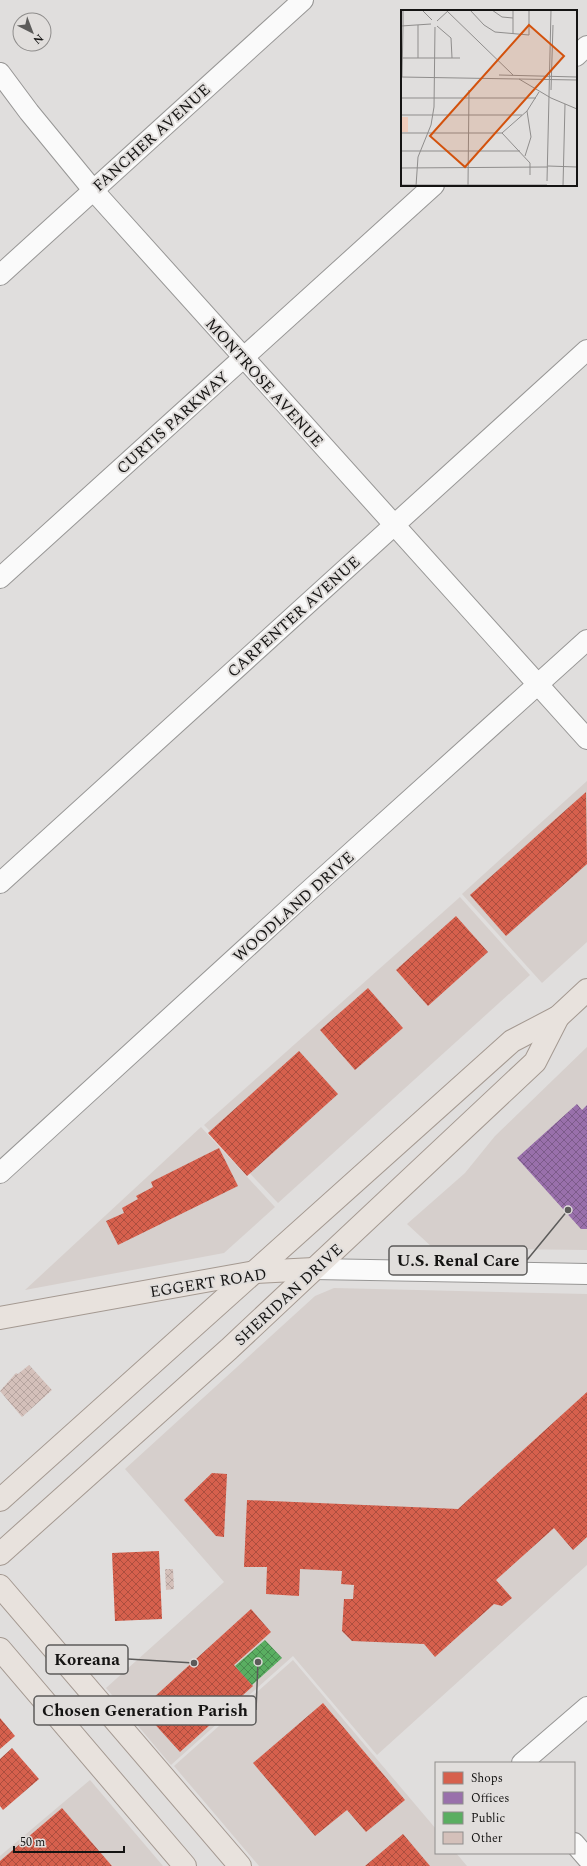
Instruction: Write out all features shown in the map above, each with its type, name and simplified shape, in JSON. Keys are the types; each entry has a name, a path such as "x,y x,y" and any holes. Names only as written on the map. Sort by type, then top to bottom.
{"main road":[{"name":"SHERIDAN DRIVE","path":"0,1500 512,1041 558,1017 587,990"},
{"name":"SHERIDAN DRIVE","path":"0,1554 150,1422 535,1062 558,1017"},
{"name":"EGGERT ROAD","path":"0,1318 255,1272 314,1269"},
{"path":"0,1586 240,1866"},
{"path":"0,1649 186,1866"}],"street":[{"name":"FANCHER AVENUE","path":"0,275 303,0"},
{"path":"577,55 587,46"},
{"name":"MONTROSE AVENUE","path":"0,73 29,112 93,190 587,739"},
{"name":"CURTIS PARKWAY","path":"0,578 433,186"},
{"name":"CARPENTER AVENUE","path":"0,883 587,350"},
{"name":"WOODLAND DRIVE","path":"0,1173 303,896 587,640"},
{"name":"EGGERT ROAD","path":"314,1269 587,1274"},
{"path":"523,1762 587,1707"},
{"path":"575,1844 587,1858"}],"shaded area":[{"path":"587,781 587,942 542,983 462,894"},
{"path":"460,897 530,975 278,1203 204,1125"},
{"path":"587,1047 587,1250 433,1248 407,1224 465,1173 495,1136"},
{"path":"201,1127 275,1207 224,1253 25,1290"},
{"path":"334,1288 587,1294 587,1565 377,1755 293,1656 171,1765 106,1688 224,1582 125,1469 315,1296"},
{"path":"293,1660 435,1828 435,1854 457,1854 467,1866 259,1866 174,1766"},
{"path":"90,1780 163,1866 0,1866 0,1856"}],"building: Shops":[{"path":"586,792 587,864 506,936 470,895"},
{"path":"456,916 488,952 428,1006 396,970"},
{"path":"368,988 403,1028 355,1070 320,1030"},
{"path":"299,1051 338,1094 247,1176 208,1133"},
{"path":"219,1148 238,1186 118,1245 106,1221 124,1213 122,1208 138,1199 136,1196 153,1187 151,1182"},
{"path":"587,1392 587,1537 573,1550 554,1528 496,1580 512,1598 502,1606 494,1604 435,1657 424,1644 352,1641 342,1631 344,1599 353,1599 354,1585 341,1584 342,1571 300,1569 299,1596 266,1594 267,1567 244,1567 247,1500 458,1509"},
{"path":"212,1473 227,1474 224,1537 216,1536 184,1500"},
{"path":"159,1551 162,1619 115,1621 112,1553"},
{"path":"251,1609 271,1632 234,1665 253,1686 180,1752 141,1709"},
{"path":"323,1703 405,1800 366,1832 347,1810 315,1836 253,1763"},
{"path":"0,1718 15,1736 0,1749"},
{"path":"12,1748 39,1779 3,1810 0,1806 0,1759"},
{"path":"62,1808 112,1866 0,1866 0,1861"},
{"path":"403,1834 430,1866 365,1866"}],"building: Offices":[{"path":"577,1104 582,1110 587,1105 587,1229 581,1229 517,1158"}],"building: Public":[{"path":"265,1640 282,1658 252,1685 235,1666"}],"building: Other":[{"path":"29,1365 52,1390 22,1417 0,1391 16,1373 18,1374"},
{"path":"165,1569 173,1569 174,1589 166,1590"}],"place":[{"name":"U.S. Renal Care","path":"568,1210"},
{"name":"Chosen Generation Parish","path":"258,1662"},
{"name":"Koreana","path":"194,1663"}]}
